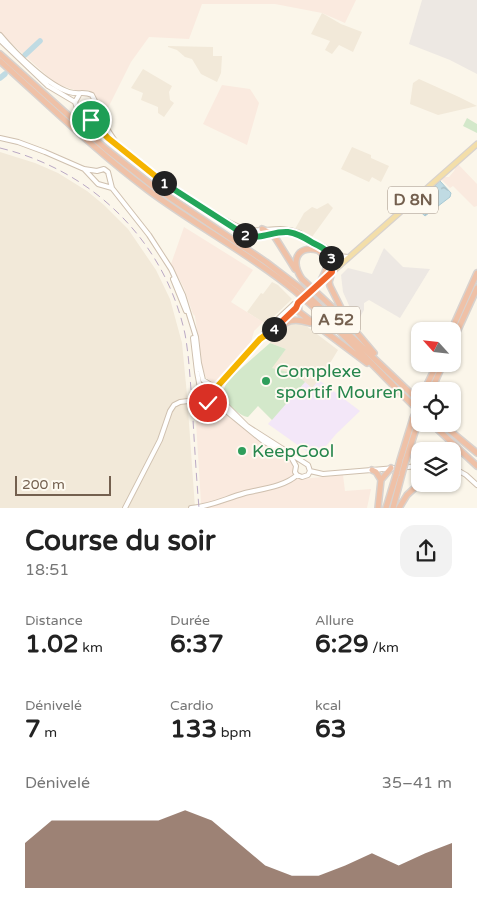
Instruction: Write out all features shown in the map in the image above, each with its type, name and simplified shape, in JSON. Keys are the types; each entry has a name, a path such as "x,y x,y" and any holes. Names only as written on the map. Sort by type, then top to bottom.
{"highway":[{"name":"A 52","path":"0,54 106,149 146,181 266,262 300,288 385,366 411,393"},
{"name":"A 52","path":"0,61 123,171 169,205 262,266 296,292 411,403"},
{"path":"262,229 273,234 308,286 347,321 385,366"},
{"path":"297,271 296,259 300,253 309,249 318,250 325,256 327,262 324,275 319,284"},
{"path":"332,272 329,282 330,286 347,321"},
{"path":"455,322 477,273"},
{"path":"461,323 477,288"},
{"path":"298,303 299,312 314,325 380,373"},
{"path":"262,338 270,336 288,321 301,320 314,325"},
{"path":"393,508 399,475 412,432"},
{"path":"441,432 477,466"},
{"path":"452,432 477,453"},
{"path":"378,508 381,480 391,468"},
{"path":"372,470 376,472 381,480"},
{"path":"386,508 399,475"},
{"path":"398,508 411,491"}],"main road":[{"path":"0,35 50,82 68,92 79,95"},
{"path":"0,40 48,86 75,102 78,111 85,114 94,125 148,171 240,233 258,237 287,232 300,235 324,249 341,264"},
{"path":"75,102 79,95 86,92 92,95 96,101 94,109 90,113 85,114"},
{"path":"94,109 118,145"},
{"path":"0,138 45,152 84,169 106,170 109,174 112,188 135,216 171,269 183,295 196,337 203,380 216,388 229,408 247,426 308,465 310,470 323,474 411,467"},
{"name":"D 8N","path":"216,388 262,338 296,308 298,303 477,144"},
{"path":"84,169 98,184 104,184 112,188"},
{"path":"94,178 97,171"},
{"path":"104,184 109,179"},
{"path":"194,202 240,228 249,230 290,228 339,256 348,257"},
{"path":"339,256 341,264"},
{"path":"332,258 332,272"},
{"path":"165,261 187,313 193,338 202,399"},
{"path":"202,391 211,385"},
{"path":"213,403 218,399 219,394"},
{"path":"124,508 160,440 170,411 174,405 180,402 202,399 208,403 220,406 263,441 288,454 294,461 297,475"},
{"path":"296,466 303,462"},
{"path":"191,508 216,504 288,481 297,475 304,477 308,475 310,470"},
{"path":"461,474 477,485"}],"shaded area":[{"path":"0,0 356,0 345,23 322,13 275,4 202,4 189,39 149,37 131,62 103,118 99,108 99,101 89,90 77,91 55,83 0,33"},
{"path":"422,0 477,0 477,74 450,60 409,44"},
{"path":"322,13 341,24 362,32 353,52 339,45 332,54 325,50 330,41 311,34"},
{"path":"168,46 213,47 213,56 222,56 221,73 217,82 201,74 192,59 185,57 177,50"},
{"path":"143,69 172,86 169,92 170,100 174,103 164,117 158,113 158,107 141,100 143,93 131,88"},
{"path":"419,79 477,106 438,115 410,104 413,83"},
{"path":"222,85 250,89 259,103 247,145 203,124"},
{"path":"352,147 371,155 371,158 389,166 381,182 372,177 369,182 341,169"},
{"path":"0,152 35,163 58,173 87,191 128,229 156,270 170,299 182,343 195,508 0,508"},
{"path":"457,163 477,184 477,206 474,207 453,186 450,188 441,179 449,177"},
{"path":"328,203 333,208 312,237 295,229 304,213 312,207 317,209"},
{"path":"184,227 253,270 231,302 263,322 254,331 251,342 219,379 213,382 206,378 202,365 195,316 184,288 171,264"},
{"path":"384,248 403,267 430,269 400,318 369,300 364,303 364,310 359,319 352,312 343,292 341,275 348,268 372,274"},
{"path":"272,282 278,285 292,299 266,324 247,312"},
{"path":"296,323 305,325 338,350 321,378 312,388 294,374 271,368 286,349 270,343 273,335 285,326"},
{"path":"319,380 360,411 336,434 316,458 268,424 305,382 312,388"},
{"path":"201,404 223,411 251,435 291,460 296,477 301,479 343,475 345,491 371,489 367,508 209,508 201,503 195,405"}],"green space":[{"path":"467,118 477,124 477,133 463,126"},
{"name":"Complexe sportif Mouren","path":"270,343 286,349 272,368 295,374 305,382 272,420 258,406 248,417 237,412 227,403 224,394 225,388 228,380"}],"water":[{"path":"440,181 451,193 450,197 425,216 414,206"}],"waterway":[{"path":"25,55 40,41"},
{"path":"0,78 5,74"}],"railway":[{"path":"0,148 34,158 65,173 94,192 120,214 142,240 161,269 175,300 185,334 192,402 199,508"}],"place":[{"name":"Complexe sportif Mouren","path":"266,381"},
{"name":"KeepCool","path":"242,451"}],"route":[{"path":"91,120 108,138 148,171 240,233 252,237 266,237 287,232 300,235 324,249 332,258 332,272 298,303 296,308 256,343 216,388 219,394 216,402 208,403"}]}
